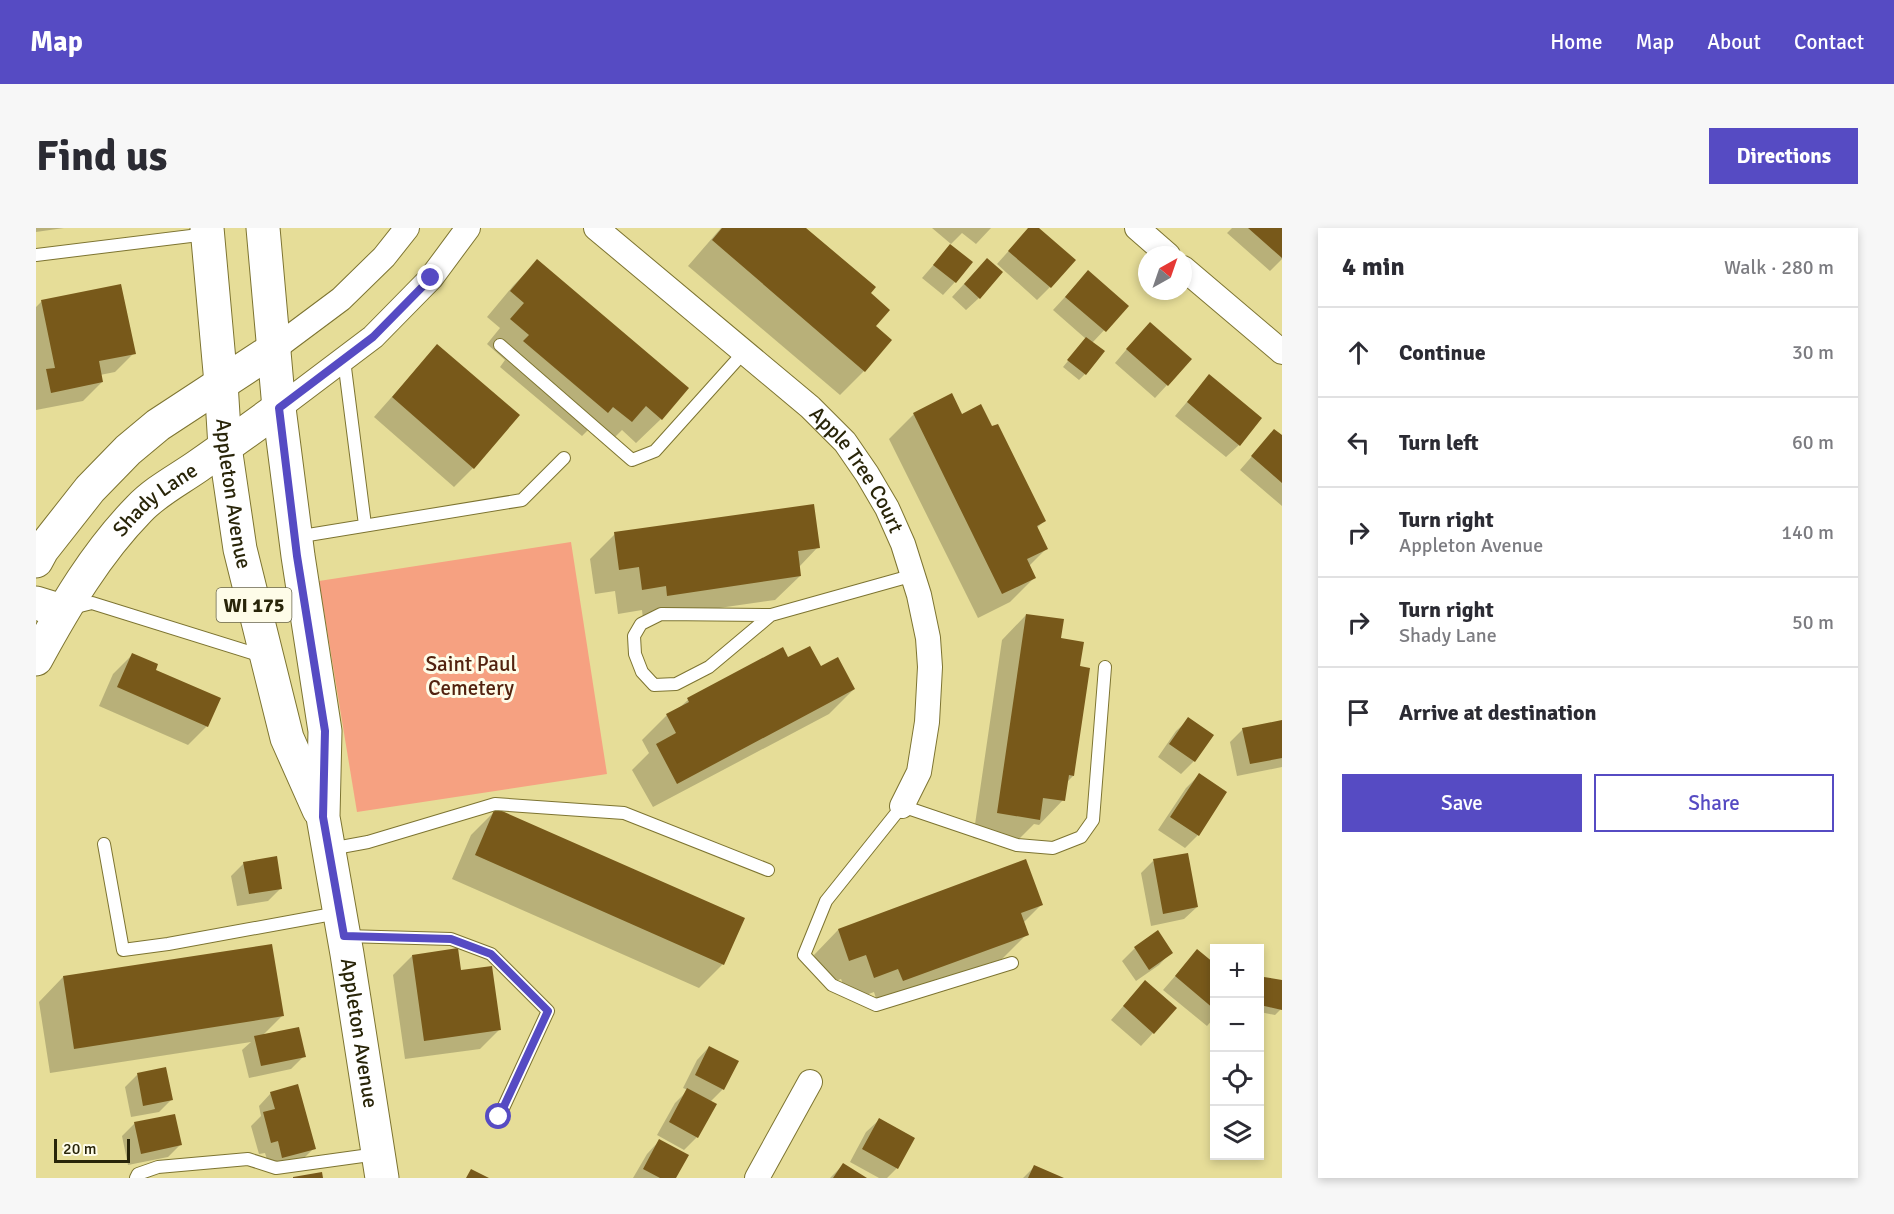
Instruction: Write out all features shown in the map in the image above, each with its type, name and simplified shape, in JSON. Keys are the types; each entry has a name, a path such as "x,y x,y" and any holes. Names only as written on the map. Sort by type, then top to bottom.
{"main road":[{"name":"Appleton Avenue","path":"263,228 279,408 295,537 325,731 323,817 380,1166"},
{"name":"Appleton Avenue","path":"207,231 225,447 240,549 287,738 323,817"},
{"path":"36,561 42,550 90,489 128,450 158,425 274,348"},
{"name":"Shady Lane","path":"36,659 49,607 99,556 140,508 166,486 279,408"}],"street":[{"path":"274,348 341,298 384,257 407,228"},
{"name":"Shady Lane","path":"279,408 373,337 431,278 468,228"},
{"name":"Apple Tree Court","path":"596,228 810,407 845,442 887,508 914,576 928,638 930,667 927,722 919,772 902,806"},
{"path":"1137,228 1158,246"},
{"path":"1192,276 1282,352"},
{"path":"757,1178 810,1082"}],"lane":[{"path":"36,255 207,231"},
{"path":"500,345 632,460 655,451 744,352"},
{"path":"344,360 365,525"},
{"path":"295,537 522,500 564,458"},
{"path":"771,615 709,667 676,684 654,685 642,672 635,654 634,636 641,624 661,614 771,615 914,576"},
{"path":"49,607 92,603 267,657"},
{"path":"1012,963 876,1005 832,985 804,955 826,901 902,806 1017,845 1053,848 1082,837 1093,820 1105,667"},
{"path":"329,850 368,842 495,804 624,813 768,870"},
{"path":"104,844 123,950 342,924 451,939 491,954 548,1011 499,1117"},
{"path":"136,1178 138,1174 158,1167 248,1159 276,1168 380,1166"}],"green space":[{"name":"Saint Paul Cemetery","path":"571,542 607,774 357,812 319,581"}],"building":[{"path":"722,228 806,228 876,287 871,293 890,310 876,326 892,340 865,372 712,240"},
{"path":"1028,228 1039,228 1076,260 1051,288 1008,251"},
{"path":"1248,228 1282,228 1282,258"},
{"path":"950,244 973,262 956,283 933,265"},
{"path":"987,258 1003,272 980,299 964,284"},
{"path":"537,259 689,388 662,420 646,406 632,422 613,407 608,413 523,341 529,335 510,319 524,303 510,291"},
{"path":"1088,270 1129,306 1106,332 1065,297"},
{"path":"121,284 136,354 99,361 103,382 51,393 46,369 55,368 41,300"},
{"path":"1150,322 1192,359 1168,386 1126,349"},
{"path":"1086,337 1105,351 1086,375 1067,360"},
{"path":"437,344 520,415 474,469 392,397"},
{"path":"1209,374 1262,418 1240,446 1187,402"},
{"path":"952,393 962,414 981,404 992,426 998,424 1046,521 1037,526 1048,549 1027,559 1036,578 1002,594 913,413"},
{"path":"1274,429 1282,435 1282,483 1251,456"},
{"path":"814,504 820,548 798,551 801,576 667,596 666,586 642,590 639,567 619,570 614,532"},
{"path":"1026,614 1064,619 1061,638 1084,642 1080,666 1090,668 1074,776 1069,775 1065,801 1043,798 1040,820 997,813"},
{"path":"810,646 821,666 838,657 855,689 677,784 656,744 676,733 666,714 689,702 687,698 783,647 788,657"},
{"path":"132,653 158,664 156,670 221,698 208,727 117,687"},
{"path":"1188,717 1214,735 1195,762 1169,744"},
{"path":"1282,720 1282,758 1250,764 1242,728"},
{"path":"1199,773 1227,792 1199,836 1170,817"},
{"path":"495,808 745,918 724,965 475,855"},
{"path":"1188,853 1198,907 1163,914 1153,859"},
{"path":"277,856 282,889 249,894 243,862"},
{"path":"1026,859 1043,905 1021,913 1029,935 903,981 898,969 874,978 866,955 849,961 838,929"},
{"path":"1158,930 1173,953 1149,970 1134,947"},
{"path":"272,944 284,1016 74,1049 63,976"},
{"path":"458,948 461,970 492,966 501,1030 424,1041 412,955"},
{"path":"1197,949 1210,960 1210,1006 1175,976"},
{"path":"1264,977 1282,980 1282,1010 1264,1006"},
{"path":"1145,980 1177,1008 1154,1034 1123,1006"},
{"path":"299,1027 306,1057 261,1066 254,1036"},
{"path":"709,1046 739,1061 724,1090 695,1075"},
{"path":"166,1067 173,1100 143,1106 137,1073"},
{"path":"298,1084 316,1149 282,1158 278,1141 271,1143 263,1112 275,1109 270,1092"},
{"path":"687,1088 717,1104 698,1138 669,1122"},
{"path":"175,1114 182,1145 141,1154 134,1122"},
{"path":"879,1118 915,1138 898,1169 862,1149"},
{"path":"659,1139 689,1155 676,1178 660,1178 643,1169"},
{"path":"843,1163 867,1178 833,1178"},
{"path":"1034,1165 1064,1178 1028,1178"},
{"path":"471,1169 489,1178 466,1178"},
{"path":"322,1172 323,1178 293,1178 293,1177"}],"route":[{"path":"431,278 373,337 279,408 297,556 325,731 323,817 344,936 451,939 491,954 548,1011 499,1117"}]}
